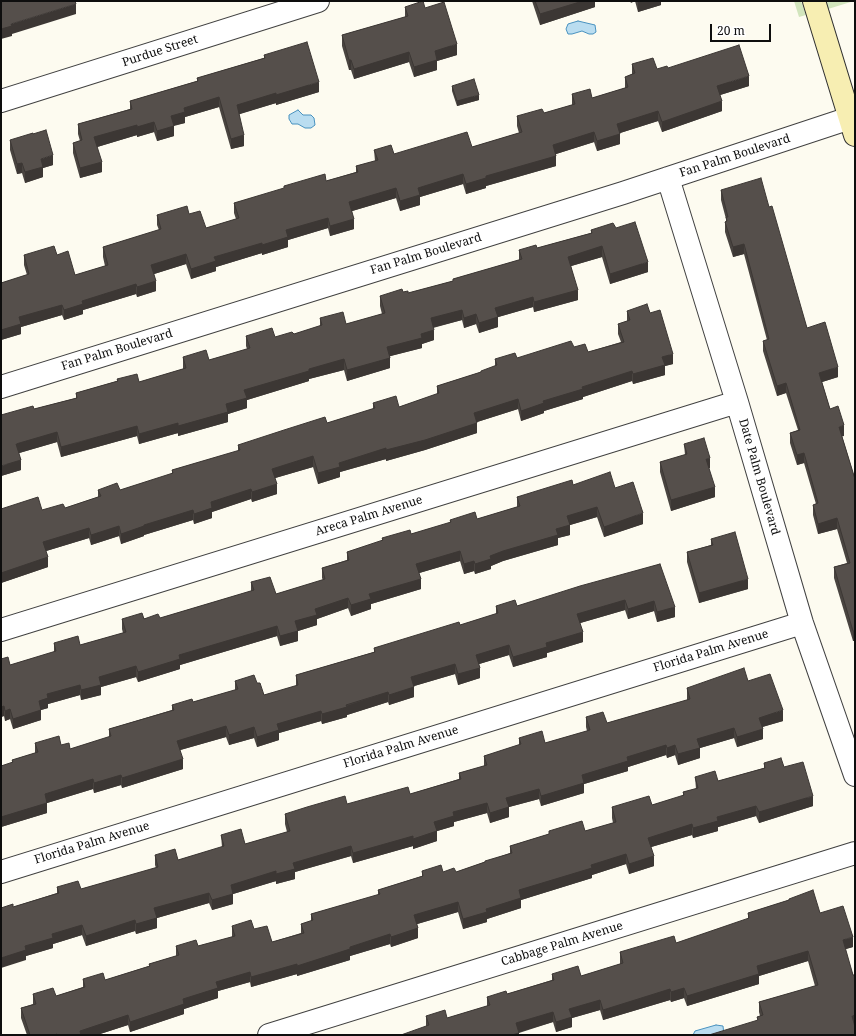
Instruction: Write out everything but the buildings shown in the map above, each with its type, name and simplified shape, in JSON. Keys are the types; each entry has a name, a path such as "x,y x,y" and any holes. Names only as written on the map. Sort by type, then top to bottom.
{"street":[{"name":"Purdue Street","path":"1,101 318,1"},
{"path":"814,1 852,126"},
{"name":"Fan Palm Boulevard","path":"1,386 668,178 852,126"},
{"name":"Date Palm Boulevard","path":"668,178 737,402 802,623 855,775"},
{"name":"Areca Palm Avenue","path":"1,630 737,402"},
{"name":"Florida Palm Avenue","path":"1,872 802,623"},
{"name":"Cabbage Palm Avenue","path":"269,1035 855,853"}],"green space":[{"path":"794,1 801,1 806,15 799,17"},
{"path":"826,1 854,1 828,9"}],"water":[{"path":"578,21 595,25 596,32 589,34 582,31 568,34 566,29 568,24"},
{"path":"298,110 303,115 311,115 314,118 315,125 311,128 305,128 298,124 292,124 289,119 289,115"},
{"path":"716,1025 723,1026 724,1035 693,1035 695,1031"}]}
